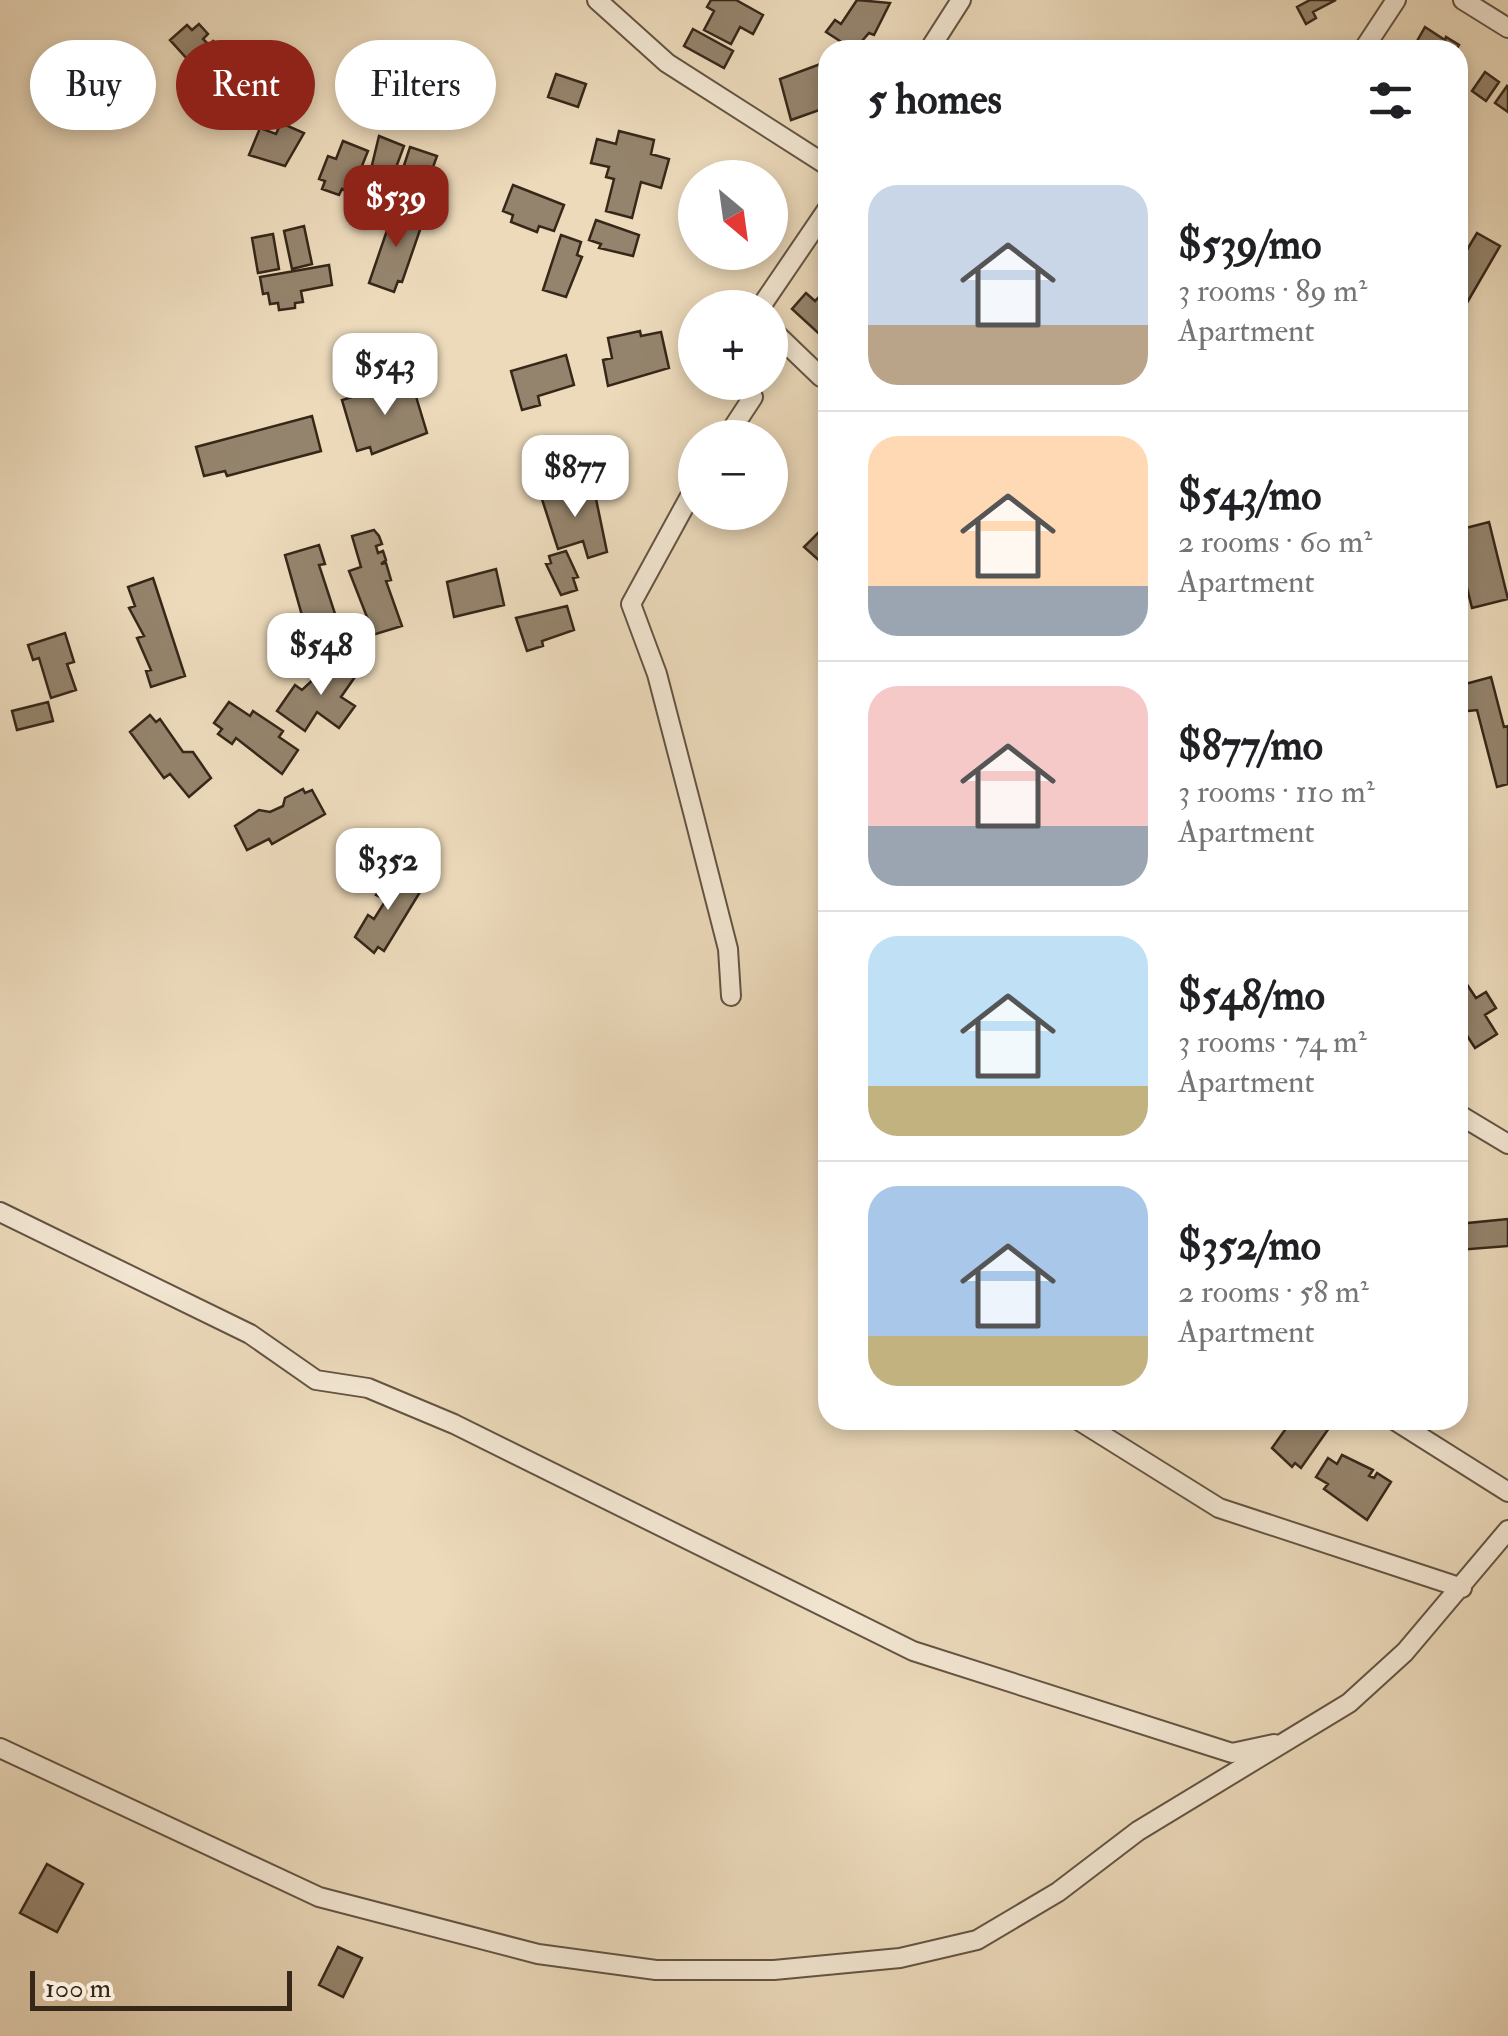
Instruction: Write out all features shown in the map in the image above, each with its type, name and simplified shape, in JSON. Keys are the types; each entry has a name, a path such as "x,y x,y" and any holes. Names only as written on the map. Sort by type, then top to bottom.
{"street":[{"path":"935,40 961,0"},
{"path":"1370,40 1396,0"},
{"path":"1463,0 1508,28"},
{"path":"608,3 667,64 818,160"},
{"path":"772,290 818,223"},
{"path":"788,346 818,375"},
{"path":"678,518 631,604 658,674 724,932 731,996"},
{"path":"1468,1120 1508,1144"},
{"path":"0,1212 250,1334 316,1380 368,1388 454,1424 912,1651 1232,1753 1294,1740"},
{"path":"1094,1430 1219,1508 1462,1588"},
{"path":"1410,1430 1508,1492"},
{"path":"1,1750 320,1897 538,1954 656,1970 754,1970 900,1958 977,1940 1058,1892 1138,1831 1350,1703 1405,1652 1508,1530"}],"building":[{"path":"711,0 736,0 763,15 753,34 740,27 731,44 704,30 714,11 707,7"},
{"path":"857,0 890,3 874,35 869,33 863,40 838,40 826,32 835,20 841,24"},
{"path":"1310,0 1336,0 1313,12 1316,18 1306,24 1297,7"},
{"path":"199,24 208,34 204,40 176,40 176,47 170,40 187,25 192,30"},
{"path":"1425,27 1445,40 1418,40"},
{"path":"693,29 733,51 724,68 684,46"},
{"path":"818,65 818,111 791,120 780,79"},
{"path":"1485,72 1499,82 1486,101 1472,91"},
{"path":"556,74 586,84 578,107 548,97"},
{"path":"1508,87 1508,112 1495,103"},
{"path":"259,130 276,134 278,130 304,133 285,166 249,155"},
{"path":"619,131 654,140 651,154 669,159 661,188 641,182 632,218 606,211 614,179 606,177 609,167 591,163 597,139 616,144"},
{"path":"379,136 404,146 394,173 387,170 385,175 372,165"},
{"path":"343,141 368,151 351,193 342,189 339,195 322,189 325,181 319,179 328,156 336,159"},
{"path":"410,147 437,156 433,167 438,169 428,199 422,197 419,207 393,199"},
{"path":"513,185 564,205 554,231 539,226 537,232 511,222 513,215 503,211"},
{"path":"395,207 419,215 415,225 421,227 402,282 398,281 394,292 369,283"},
{"path":"596,220 639,235 633,256 599,248 601,244 589,240"},
{"path":"304,226 312,264 292,269 284,231"},
{"path":"1477,233 1500,246 1468,301 1468,248"},
{"path":"273,234 279,269 258,273 252,238"},
{"path":"561,235 581,242 577,255 582,257 566,297 543,290"},
{"path":"329,265 332,285 301,291 303,302 295,303 295,308 279,310 278,303 270,304 268,293 263,294 260,277"},
{"path":"806,293 815,301 818,298 818,333 792,309"},
{"path":"640,331 641,336 661,332 669,368 608,386 603,360 612,358 608,338"},
{"path":"566,355 574,385 538,396 540,405 522,410 511,371"},
{"path":"411,380 427,433 372,454 370,447 357,451 342,400 382,388 385,401 393,398 390,387"},
{"path":"312,416 321,451 227,476 225,471 204,476 196,447"},
{"path":"571,486 575,500 595,494 607,552 588,558 583,541 558,549 540,493"},
{"path":"1489,522 1508,599 1472,608 1468,592 1468,527"},
{"path":"374,530 382,544 376,546 386,560 381,564 386,563 391,580 386,581 402,626 366,637 361,619 367,617 349,571 361,567 352,536"},
{"path":"818,533 818,559 804,547"},
{"path":"319,545 325,564 319,565 339,626 331,629 336,644 312,651 285,555"},
{"path":"566,551 578,577 573,578 577,590 561,595 546,564 551,563 549,556"},
{"path":"496,569 504,605 454,617 447,582"},
{"path":"153,578 185,676 151,687 146,671 151,670 137,638 144,636 129,608 135,606 128,587"},
{"path":"567,606 574,630 542,641 543,646 527,651 516,618"},
{"path":"65,633 74,662 67,664 76,690 51,698 39,658 33,660 28,645"},
{"path":"335,659 357,674 341,697 355,706 339,728 317,712 305,731 277,711 295,685 302,690"},
{"path":"1491,677 1504,727 1508,726 1508,784 1497,787 1477,710 1468,711 1468,683"},
{"path":"48,702 53,721 17,730 12,711"},
{"path":"229,702 250,716 253,711 283,731 279,737 298,750 282,774 236,738 232,744 218,734 222,729 214,723"},
{"path":"150,715 156,722 160,719 183,752 193,752 211,778 189,797 170,774 164,778 130,732"},
{"path":"303,789 305,793 312,790 325,814 272,844 269,839 247,850 235,826 259,810 270,812 283,806 285,798"},
{"path":"390,872 416,885 420,892 384,951 378,947 374,953 355,937 368,915 374,919 386,900 376,895"},
{"path":"1468,986 1476,998 1486,992 1496,1008 1485,1015 1497,1034 1475,1048 1468,1037"},
{"path":"1508,1219 1508,1246 1468,1249 1468,1223"},
{"path":"1285,1430 1328,1430 1301,1468 1295,1463 1292,1467 1272,1448"},
{"path":"1342,1455 1373,1470 1369,1476 1374,1478 1377,1473 1391,1482 1367,1520 1324,1489 1328,1484 1316,1477 1328,1458 1337,1464"},
{"path":"47,1864 83,1884 57,1932 20,1913"},
{"path":"338,1947 362,1958 343,1997 319,1985"}]}
